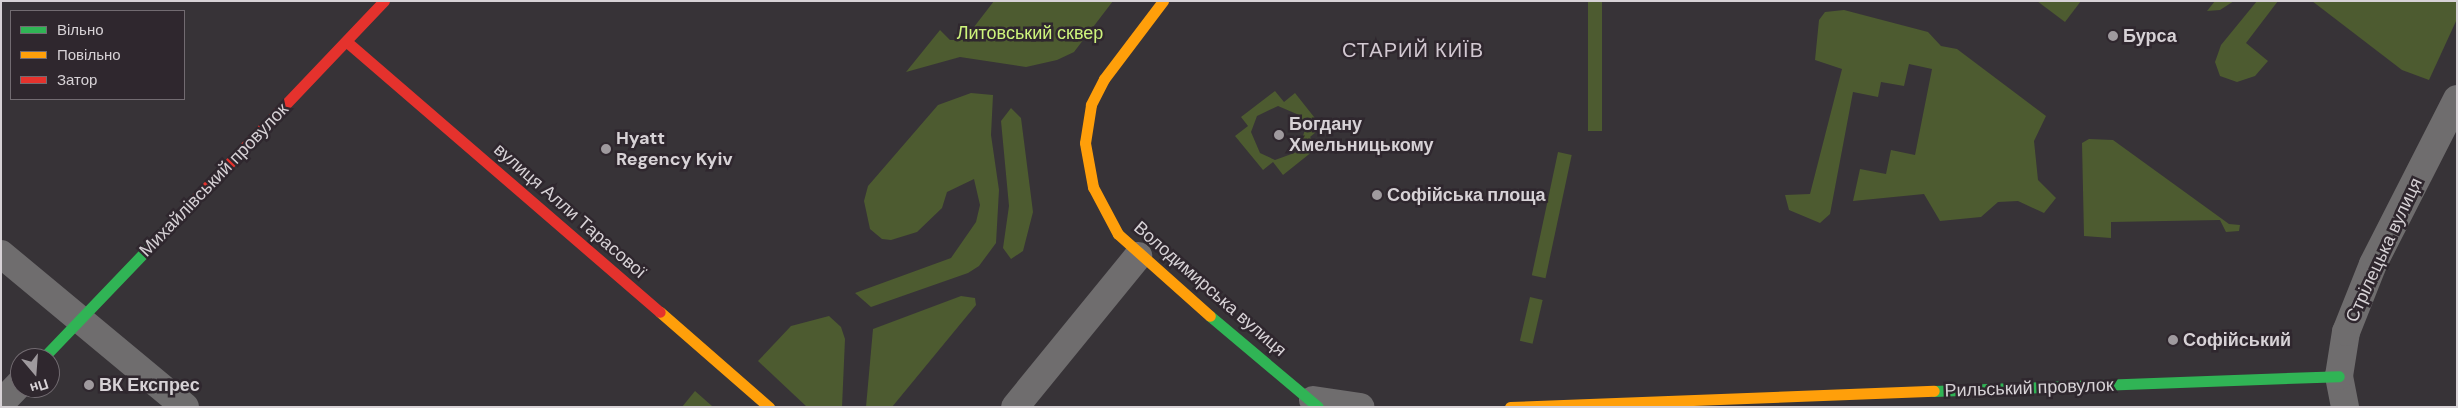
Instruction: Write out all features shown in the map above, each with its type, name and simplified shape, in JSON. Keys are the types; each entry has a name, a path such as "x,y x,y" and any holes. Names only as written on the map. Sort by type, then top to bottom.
{"street":[{"name":"Михайлівський провулок","path":"52,348 347,42 384,1"},
{"name":"Володимирська вулиця","path":"1163,1 1104,79 1091,104 1085,143 1093,187 1118,234 1138,256 1315,403"},
{"name":"вулиця Алли Тарасової","path":"347,42 769,407"},
{"name":"Стрілецька вулиця","path":"2345,407 2339,376 2346,332 2373,264 2457,99"},
{"path":"1,254 185,407"},
{"path":"1015,407 1138,256"},
{"name":"Рильський провулок","path":"1510,407 2339,376"},
{"path":"1,403 10,394"},
{"path":"1315,403 1360,407"}],"green space":[{"name":"Литовський сквер","path":"994,1 1113,1 1074,52 1057,60 1026,67 960,57 906,72 940,30 950,40 964,40"},
{"path":"1588,1 1602,1 1602,131 1588,131"},
{"path":"2037,1 2081,1 2065,22"},
{"path":"2215,1 2234,1 2220,10 2207,11"},
{"path":"2257,1 2278,1 2246,43 2268,61 2255,76 2237,82 2220,76 2215,62 2221,45"},
{"path":"2312,1 2457,1 2457,19 2429,80 2402,70"},
{"path":"1844,10 1928,32 1941,46 1957,49 2046,116 2034,141 2038,180 2056,198 2044,213 2018,201 1998,202 1981,217 1940,221 1924,194 1853,201 1860,169 1886,174 1891,150 1915,155 1932,69 1909,64 1904,86 1881,82 1878,97 1853,92 1830,214 1820,223 1789,210 1785,195 1810,194 1842,69 1815,60 1819,20 1825,12"},
{"path":"1275,91 1284,102 1295,93 1322,127 1310,137 1318,147 1283,175 1273,162 1263,170 1235,136 1248,126 1241,117","holes":["1278,106 1299,115 1305,130 1297,152 1275,160 1260,153 1251,132 1257,116"]},
{"path":"971,93 993,95 991,135 999,190 996,243 979,266 968,273 871,307 855,293 951,258 976,222 980,205 974,179 947,192 942,208 917,232 891,240 882,239 870,229 864,201 868,186 938,105"},
{"path":"1011,108 1021,118 1033,212 1023,251 1011,259 1003,248 1009,206 1001,121"},
{"path":"2089,139 2113,140 2229,224 2240,225 2239,231 2226,232 2220,220 2111,222 2111,238 2084,236 2082,143"},
{"path":"1558,152 1572,155 1545,278 1532,275"},
{"path":"961,296 975,298 976,305 892,407 866,407 873,329"},
{"path":"1530,297 1543,300 1533,344 1520,341"},
{"path":"829,316 841,327 845,339 842,407 807,407 758,361 791,326"},
{"path":"695,391 712,406 713,407 682,407"}],"traffic: fast":[{"path":"53,348 182,213"},
{"path":"1210,316 1318,407"},
{"path":"1934,391 2339,376"}],"traffic: slow":[{"path":"1163,1 1104,79 1091,105 1085,143 1093,187 1118,234 1210,316"},
{"path":"660,312 769,407"},
{"path":"1510,407 1934,391"}],"traffic: jam":[{"path":"182,213 384,1"},
{"path":"347,42 660,312"}],"place":[{"name":"Бурса","path":"2113,36"},
{"name":"Богдану Хмельницькому","path":"1279,135"},
{"name":"Hyatt Regency Kyiv","path":"606,149"},
{"name":"Софійська площа","path":"1377,195"},
{"name":"Софійський","path":"2173,340"},
{"name":"ВК Експрес","path":"89,385"}],"district":[{"name":"СТАРИЙ КИЇВ","path":"1413,50"}]}
